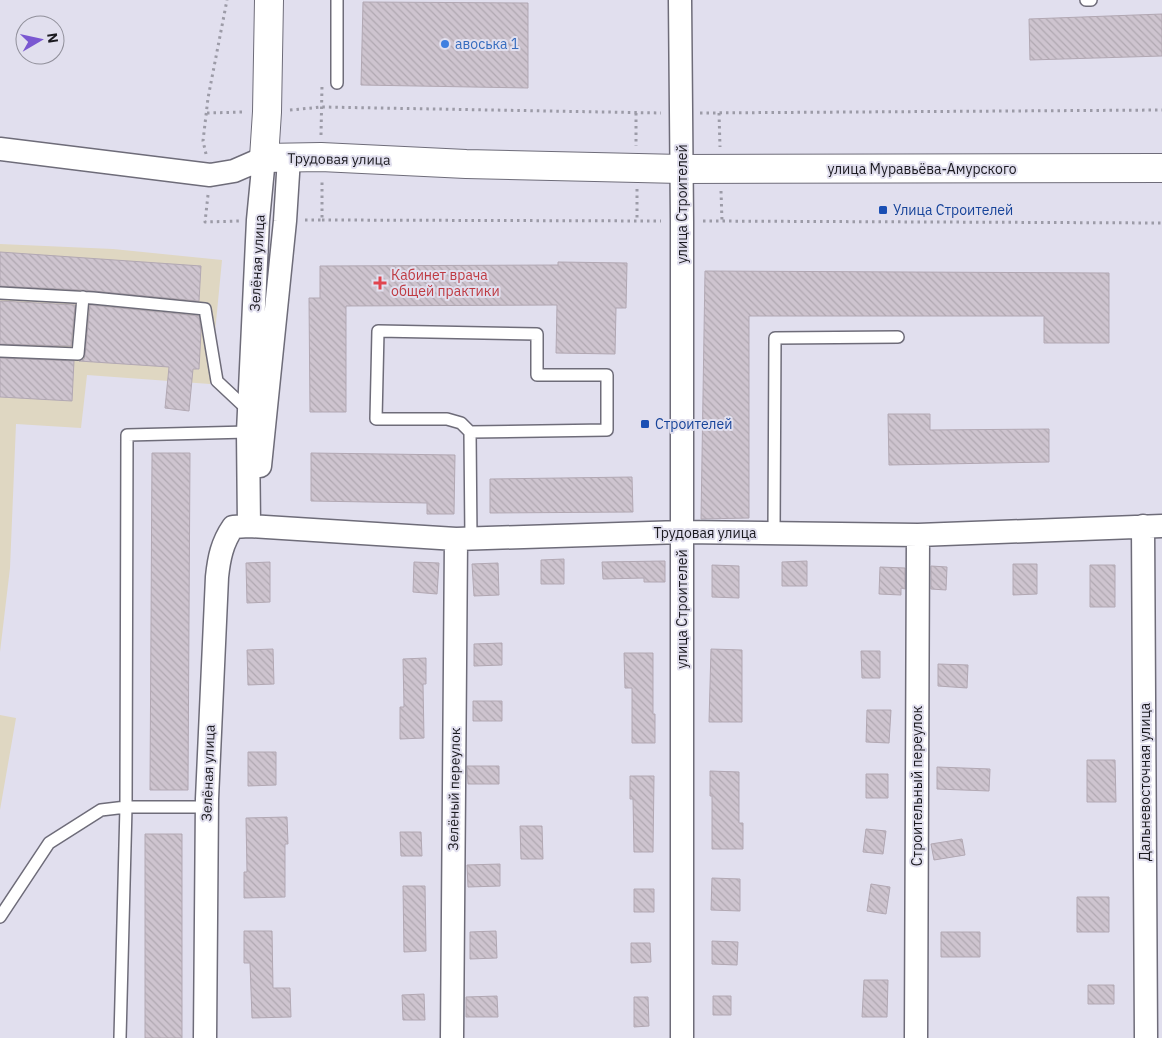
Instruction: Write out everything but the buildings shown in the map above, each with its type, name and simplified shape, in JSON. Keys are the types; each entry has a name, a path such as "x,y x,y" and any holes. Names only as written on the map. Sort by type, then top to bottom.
{"street":[{"name":"Зелёная улица","path":"249,526 257,489 265,425 285,220 267,112 269,0"},
{"name":"улица Строителей","path":"680,0 682,221 682,1038"},
{"name":"Трудовая улица","path":"0,149 210,175 234,171 276,158 322,157 466,164 681,169"},
{"name":"Зелёная улица","path":"249,526 248,422 258,220 276,158"},
{"name":"улица Муравьёва-Амурского","path":"681,169 1162,168"},
{"name":"Зелёная улица","path":"205,1038 206,807 216,577 220,552 225,538 234,527 249,526"},
{"name":"Трудовая улица","path":"249,526 464,539 682,532 918,535 1153,526"},
{"name":"Дальневосточная улица","path":"1146,1038 1153,526"},
{"name":"Строительный переулок","path":"916,1038 918,535"},
{"name":"Зелёный переулок","path":"452,1038 464,539"}],"lane":[{"path":"337,83 338,0"},
{"path":"1086,0 1091,0"},
{"path":"0,294 83,297 205,309 217,381 248,422"},
{"path":"0,351 78,354 83,297"},
{"path":"464,539 470,432 461,423 446,419 376,419 378,331 537,334 537,375 607,375 607,430 470,432"},
{"path":"774,533 775,338 898,337"},
{"path":"120,1038 126,807 127,435 248,422"},
{"path":"0,918 48,843 101,810 126,807 206,807"}],"path":[{"path":"203,141 208,98 227,0"},
{"path":"322,220 1162,223"}],"shaded area":[{"path":"0,244 113,249 222,260 210,384 87,375 81,428 16,424 10,568 0,652"},
{"path":"0,715 16,718 0,810"}],"place":[{"name":"авоська 1","path":"445,44"},
{"name":"Улица Строителей","path":"883,210"},
{"name":"Кабинет врача общей практики","path":"380,283"},
{"name":"Строителей","path":"645,424"}]}
